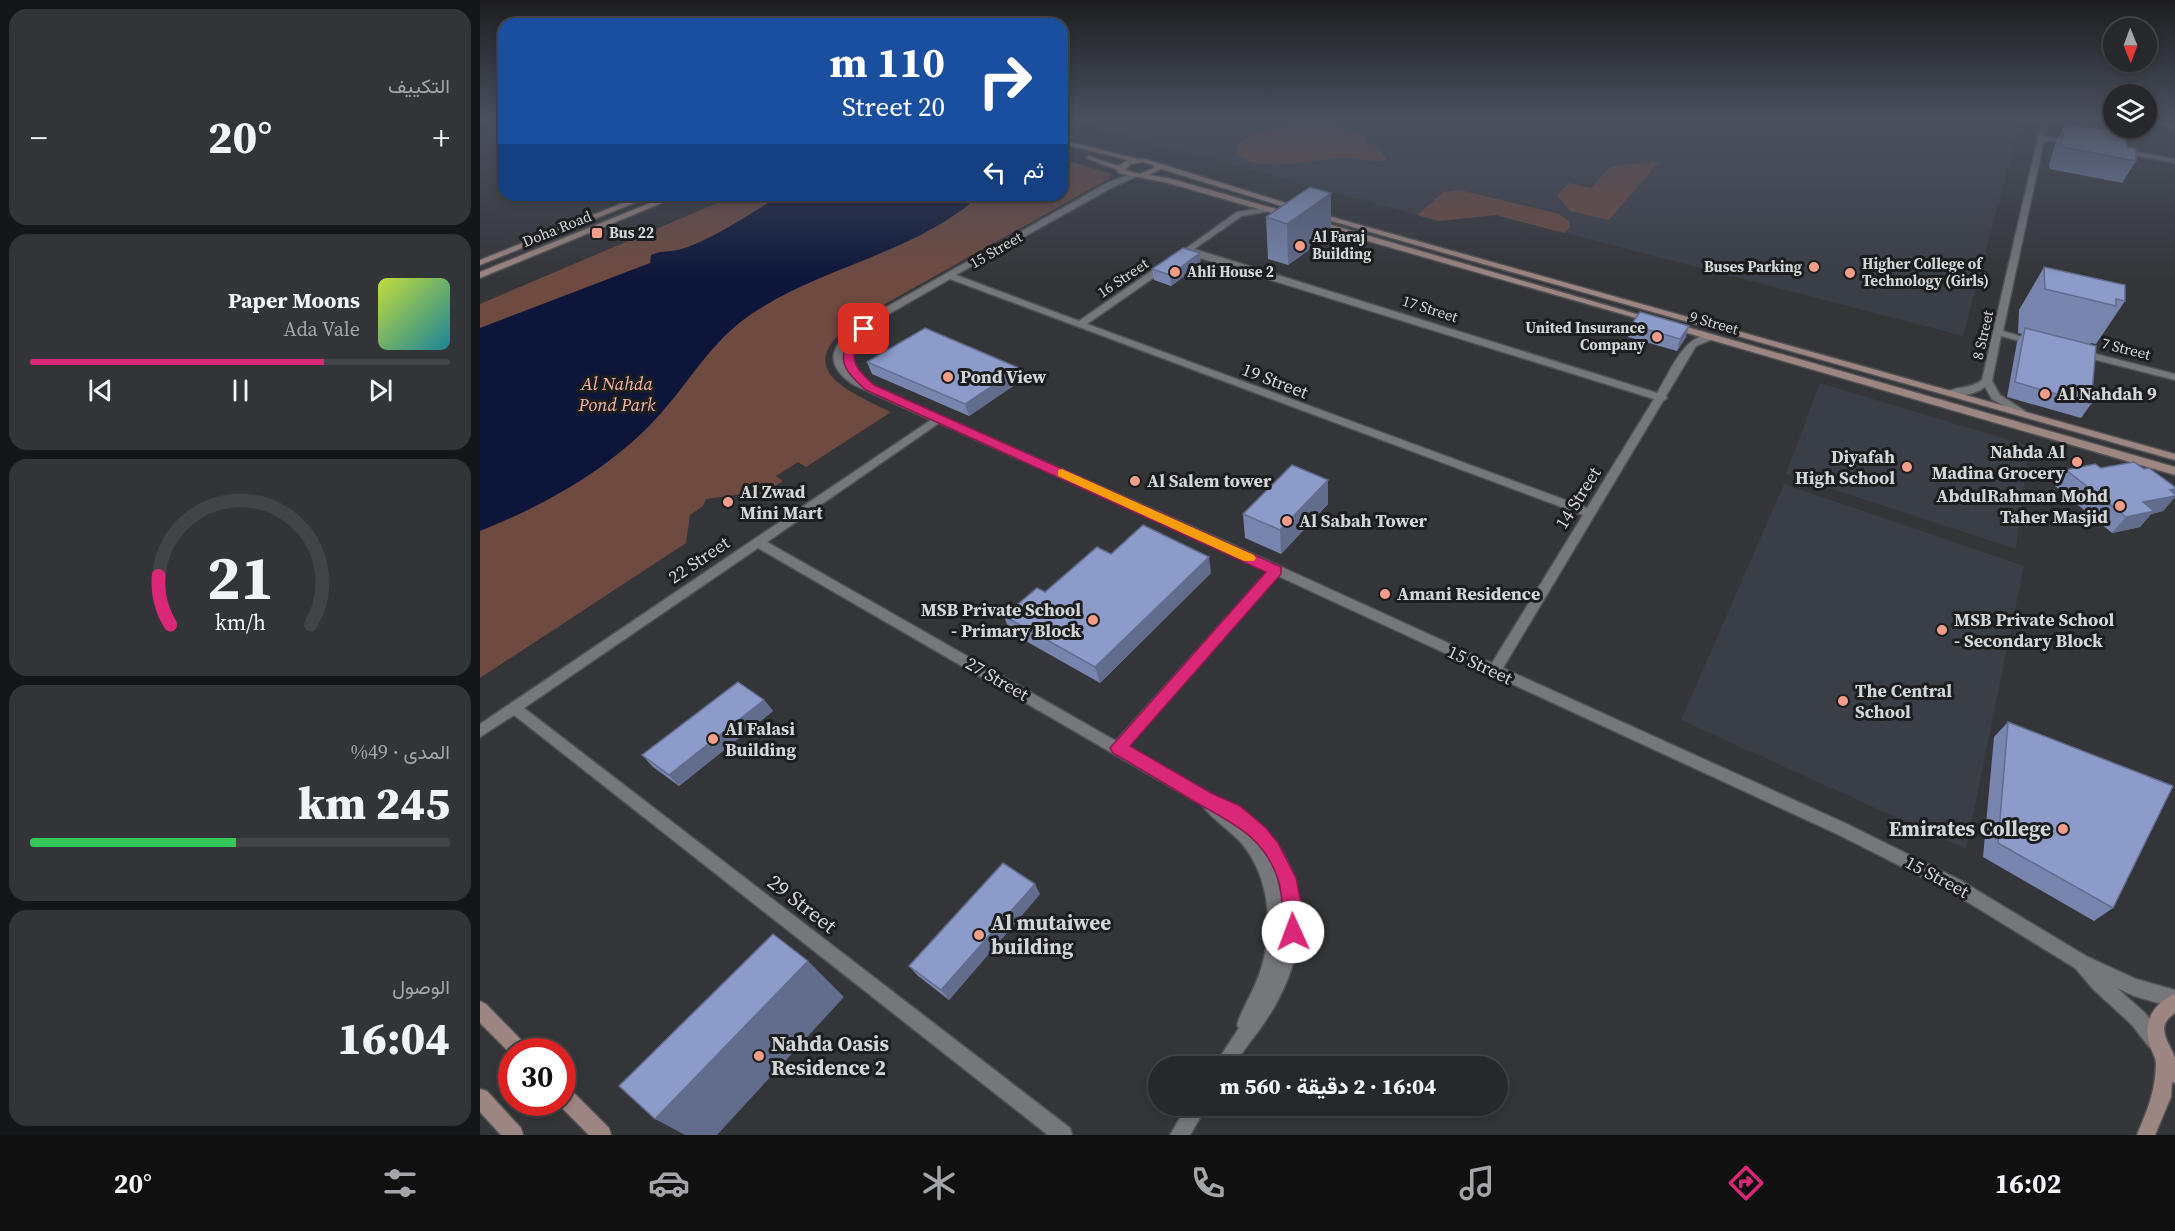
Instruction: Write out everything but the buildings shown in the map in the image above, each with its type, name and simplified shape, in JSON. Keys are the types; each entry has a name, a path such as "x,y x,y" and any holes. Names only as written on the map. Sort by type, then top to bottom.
{"street":[{"name":"15 Street","path":"1110,185 1119,173"},
{"path":"1129,173 1169,181 1296,218"},
{"path":"1137,176 1153,173"},
{"name":"9 Street","path":"1176,173 2175,457"},
{"name":"8 Street","path":"2021,413 1996,397 1988,381 2033,173"},
{"name":"15 Street","path":"1137,176 1110,185 880,315 850,335 837,357 839,367 845,376 870,388 1276,570 1887,851 1972,895 2080,962 2134,987 2175,1001"},
{"name":"Doha Road","path":"480,261 635,201"},
{"name":"Doha Road","path":"480,275 661,201"},
{"path":"1240,214 1242,202"},
{"path":"1179,256 1240,214 1266,209"},
{"name":"9 Street","path":"1306,220 2175,471"},
{"path":"1316,223 1368,233 1385,233"},
{"name":"17 Street","path":"1188,250 1662,398"},
{"name":"16 Street","path":"1080,324 1171,262"},
{"name":"19 Street","path":"950,276 1288,404 1588,513"},
{"path":"1688,331 1692,344 1710,337"},
{"path":"1999,333 2044,344"},
{"name":"14 Street","path":"1494,671 1588,513 1662,398 1692,344"},
{"name":"7 Street","path":"2066,350 2175,377"},
{"name":"8 Street","path":"1950,393 1975,390 1988,381"},
{"name":"22 Street","path":"480,731 939,419"},
{"name":"27 Street","path":"758,542 1205,799 1255,849 1267,870 1275,904 1275,934 1271,967 1240,1040 1229,1056"},
{"path":"1118,748 1276,570"},
{"name":"29 Street","path":"514,708 1063,1135"},
{"name":"15 Street","path":"2080,962 2096,980 2131,1009 2166,1061"},
{"path":"2146,1135 2162,1097 2166,1061 2156,1036 2156,1021 2163,1009 2175,1001"},
{"path":"480,1010 507,1038"},
{"path":"480,1098 514,1135"},
{"path":"576,1109 602,1135"},
{"path":"1179,1135 1191,1116"}],"shaded area":[{"path":"1263,173 2007,173 1963,336 1496,215 1439,221"},
{"name":"Diyafah High School","path":"1820,383 2029,446 2016,549 1786,474"},
{"name":"The Central School","path":"1784,484 2024,566 1966,849 1681,720"}],"green space":[{"name":"Al Nahda Pond Park","path":"1068,173 1109,173 1110,178 860,318 839,335 828,350 825,363 830,374 855,394 891,412 806,467 798,462 776,476 783,481 761,495 748,498 749,493 706,499 703,506 690,515 686,543 480,678 480,304 722,201 1068,201"},
{"path":"1605,173 1650,173 1609,220 1570,211 1557,195 1569,183 1591,188"},
{"path":"1460,190 1559,214 1569,221 1570,227 1564,233 1496,215 1439,221 1417,215 1444,192"}],"water":[{"path":"772,201 972,201 927,232 807,284 750,315 724,336 662,412 623,450 601,467 554,496 480,531 480,328 650,263 651,255 655,253 691,246"}],"slow traffic":[{"path":"1062,473 1249,558"}],"place":[{"name":"Bus 22","path":"597,233"},
{"name":"Al Faraj Building","path":"1300,246"},
{"name":"Buses Parking","path":"1814,267"},
{"name":"Ahli House 2","path":"1175,272"},
{"name":"Higher College of Technology (Girls)","path":"1850,273"},
{"name":"United Insurance Company","path":"1657,337"},
{"name":"Pond View","path":"948,377"},
{"name":"Al Nahdah 9","path":"2045,394"},
{"name":"Nahda Al Madina Grocery","path":"2077,462"},
{"name":"Diyafah High School","path":"1907,467"},
{"name":"Al Salem tower","path":"1135,481"},
{"name":"Al Zwad Mini Mart","path":"728,502"},
{"name":"AbdulRahman Mohd Taher Masjid","path":"2120,506"},
{"name":"Al Sabah Tower","path":"1287,521"},
{"name":"Amani Residence","path":"1385,594"},
{"name":"MSB Private School - Primary Block","path":"1093,620"},
{"name":"MSB Private School - Secondary Block","path":"1942,630"},
{"name":"The Central School","path":"1843,701"},
{"name":"Al Falasi Building","path":"713,739"},
{"name":"Emirates College","path":"2063,829"},
{"name":"Al mutaiwee building","path":"979,935"},
{"name":"Nahda Oasis Residence 2","path":"759,1056"}],"route":[{"path":"864,329 849,350 848,361 855,375 870,388 1276,570 1118,748 1205,799 1234,812 1260,833 1272,848 1287,878 1294,913 1293,932"}]}
